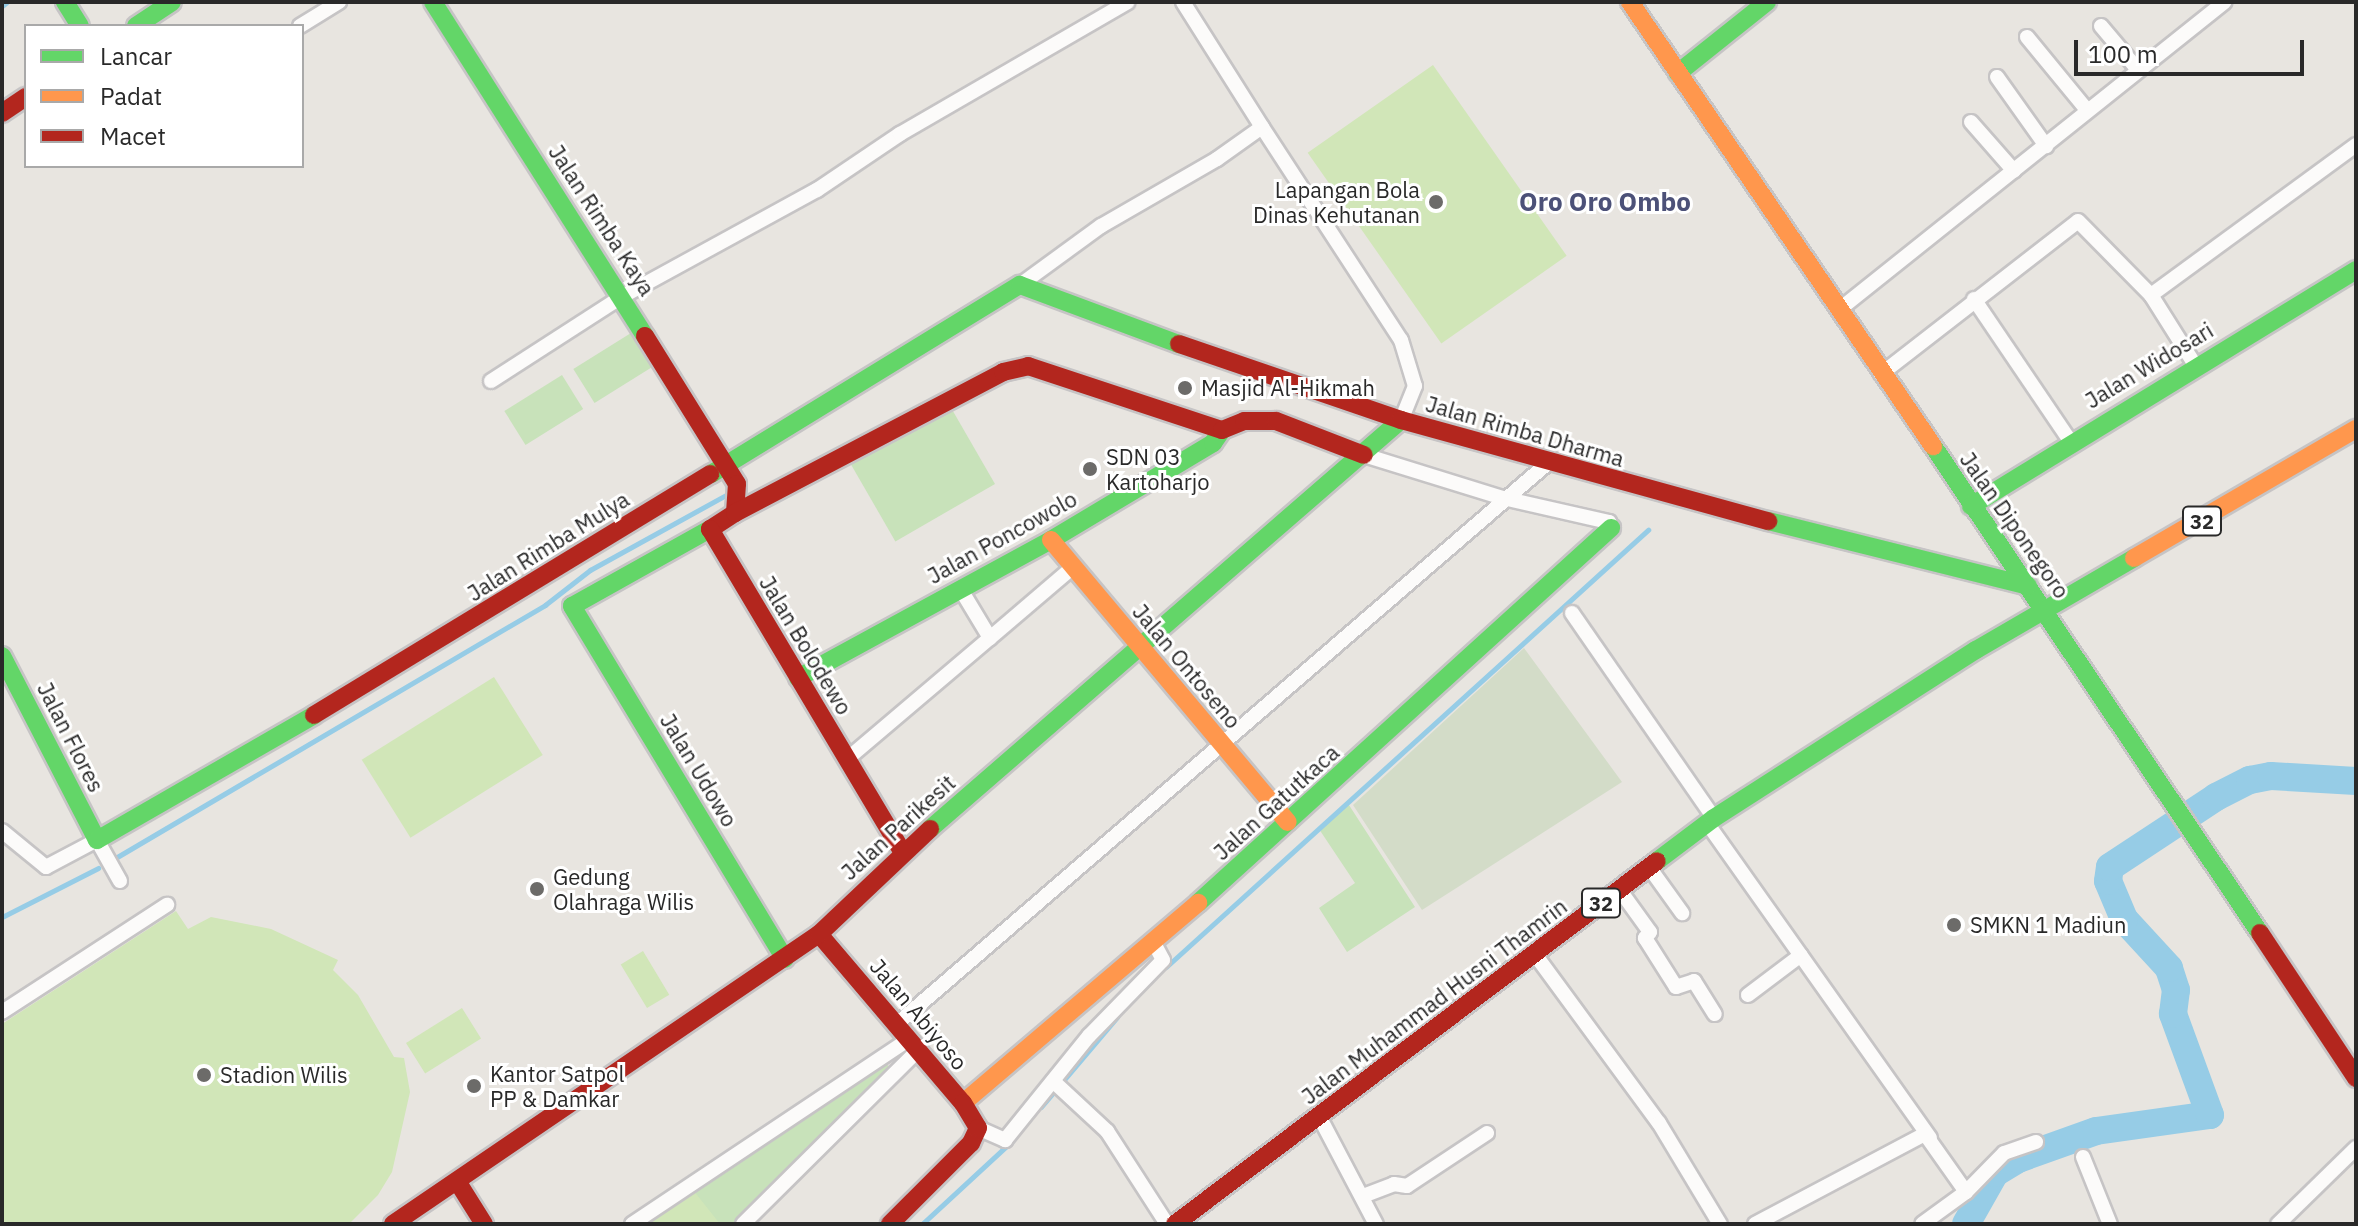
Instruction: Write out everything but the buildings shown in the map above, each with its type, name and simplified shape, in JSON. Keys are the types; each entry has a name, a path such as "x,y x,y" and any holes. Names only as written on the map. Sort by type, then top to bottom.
{"main road":[{"path":"65,2 79,24"},
{"path":"139,24 172,2"},
{"name":"Jalan Rimba Kaya","path":"433,2 623,296 727,466"},
{"name":"Jalan Diponegoro","path":"1630,2 1971,506 2046,611 2356,1078"},
{"path":"1678,73 1767,2"},
{"path":"2,113 24,98"},
{"name":"Jalan Widosari","path":"1971,506 2195,365 2353,277"},
{"name":"Jalan Rimba Dharma","path":"1020,285 1070,307 1401,420 1549,462 2028,586"},
{"name":"Jalan Rimba Mulya","path":"98,842 727,466 1020,285"},
{"path":"710,529 1003,372 1028,366 1222,430 1244,421 1276,421 1364,455"},
{"name":"Jalan Parikesit","path":"393,1224 819,934 903,853 1401,420"},
{"name":"32","path":"2046,611 2356,429"},
{"name":"Jalan Poncowolo","path":"798,678 1051,540 1213,443 1222,430"},
{"path":"727,466 737,484 735,513"},
{"name":"Jalan Gatutkaca","path":"963,1103 1288,822 1611,528"},
{"name":"Jalan Udowo","path":"710,529 572,606 785,959"},
{"name":"Jalan Bolodewo","path":"710,529 903,853"},
{"name":"Jalan Ontoseno","path":"1051,540 1288,822"},
{"name":"Jalan Muhammad Husni Thamrin","path":"1175,1224 1320,1118 1711,820 2046,611"},
{"name":"Jalan Flores","path":"2,656 98,842"},
{"name":"Jalan Abiyoso","path":"819,934 963,1103 974,1136"},
{"path":"898,1221 974,1136"},
{"path":"457,1181 484,1224"}],"street":[{"path":"303,24 339,2"},
{"path":"491,381 623,296 817,190 900,134 1128,2"},
{"path":"1183,2 1401,340 1415,386 1401,420"},
{"path":"1840,309 2225,2"},
{"path":"2101,26 2138,70"},
{"path":"2027,37 2087,110"},
{"path":"1997,77 2046,146"},
{"path":"1971,122 2014,171"},
{"path":"1020,285 1101,226 1217,159 1262,127"},
{"path":"2151,295 2356,145"},
{"path":"1881,374 2078,221 2151,295 2195,365"},
{"path":"1974,299 2070,441"},
{"path":"1364,455 1503,498 1609,522 1611,528"},
{"path":"897,1024 1503,498 1549,462"},
{"path":"846,760 1073,567"},
{"path":"960,588 990,638"},
{"path":"1572,613 1801,955 1966,1192"},
{"path":"2,831 46,867 98,842 119,879"},
{"path":"1649,867 1682,913"},
{"path":"1619,889 1650,932 1645,938 1676,987 1694,981 1715,1014"},
{"path":"2,1012 167,905"},
{"path":"974,1136 1005,1140 1057,1085 1163,960 1153,941"},
{"path":"1534,953 1659,1123 1713,1222"},
{"path":"1748,995 1801,955"},
{"path":"632,1224 913,1045"},
{"path":"743,1224 913,1045"},
{"path":"1057,1085 1107,1131 1167,1224"},
{"path":"1320,1118 1376,1224"},
{"path":"1363,1196 1394,1184 1407,1186 1487,1133"},
{"path":"1755,1224 1843,1174 1925,1134 1930,1138"},
{"path":"1922,1224 1966,1192 2004,1153 2036,1142"},
{"path":"2278,1224 2356,1148"},
{"path":"2083,1157 2110,1224"}],"green space":[{"name":"Lapangan Bola Dinas Kehutanan","path":"1433,65 1567,256 1441,344 1308,153"},
{"path":"631,333 652,367 595,403 573,369"},
{"path":"562,375 583,409 526,445 504,411"},
{"path":"950,406 995,484 895,541 850,464"},
{"path":"1524,648 1622,782 1422,910 1353,805"},
{"path":"494,677 543,755 410,838 362,760"},
{"path":"1347,802 1415,907 1347,952 1319,908 1355,883 1319,829"},
{"name":"Stadion Wilis","path":"176,911 188,929 211,917 271,929 338,960 333,970 358,995 394,1057 404,1058 410,1092 392,1172 378,1195 349,1224 2,1224 2,1024"},
{"path":"643,951 669,995 647,1008 621,964"},
{"path":"462,1008 481,1039 425,1074 406,1043"},
{"path":"884,1061 892,1070 736,1224 643,1224"},
{"path":"693,1190 720,1224 643,1224"}],"waterway":[{"path":"2,6 7,2"},
{"path":"112,860 545,605 590,570 726,495"},
{"path":"1166,967 1648,530"},
{"path":"1966,1224 1995,1173 2018,1159 2096,1131 2210,1115 2173,1014 2176,990 2169,968 2124,919 2108,881 2110,867 2216,797 2250,780 2271,776 2356,781"},
{"path":"2,917 98,868"},
{"path":"1041,1107 1117,1017"},
{"path":"922,1224 1011,1142"}],"traffic: fast":[{"path":"65,2 79,24"},
{"path":"139,24 172,2"},
{"path":"433,2 645,336"},
{"path":"1678,73 1767,2"},
{"path":"1971,506 2356,270"},
{"path":"711,474 1020,285 1179,344"},
{"path":"930,829 1401,420"},
{"path":"798,678 1051,540 1213,443 1222,430"},
{"path":"1933,446 2260,933"},
{"path":"1768,521 2028,586"},
{"path":"1198,903 1611,528"},
{"path":"710,529 572,606 785,959"},
{"path":"1657,861 1714,818 1976,650 2134,558"},
{"path":"2,656 97,840 314,715"}],"traffic: slow":[{"path":"1630,2 1933,446"},
{"path":"2134,558 2356,429"},
{"path":"1051,540 1288,822"},
{"path":"963,1103 1198,903"}],"traffic: jam":[{"path":"2,113 24,98"},
{"path":"645,336 737,484 735,513 710,529 903,853"},
{"path":"1179,344 1401,420 1768,521"},
{"path":"735,513 1003,372 1028,366 1222,430 1244,421 1276,421 1364,455"},
{"path":"314,715 711,474"},
{"path":"393,1224 819,934 930,829"},
{"path":"1175,1224 1657,861"},
{"path":"2260,933 2356,1078"},
{"path":"819,934 963,1103 978,1128 971,1143 890,1224"},
{"path":"457,1181 484,1224"}],"place":[{"name":"Lapangan Bola Dinas Kehutanan","path":"1436,202"},
{"name":"Masjid Al-Hikmah","path":"1185,388"},
{"name":"SDN 03 Kartoharjo","path":"1090,469"},
{"name":"Gedung Olahraga Wilis","path":"537,889"},
{"name":"SMKN 1 Madiun","path":"1954,925"},
{"name":"Stadion Wilis","path":"204,1075"},
{"name":"Kantor Satpol PP & Damkar","path":"474,1086"}],"district":[{"name":"Oro Oro Ombo","path":"1605,202"}]}
